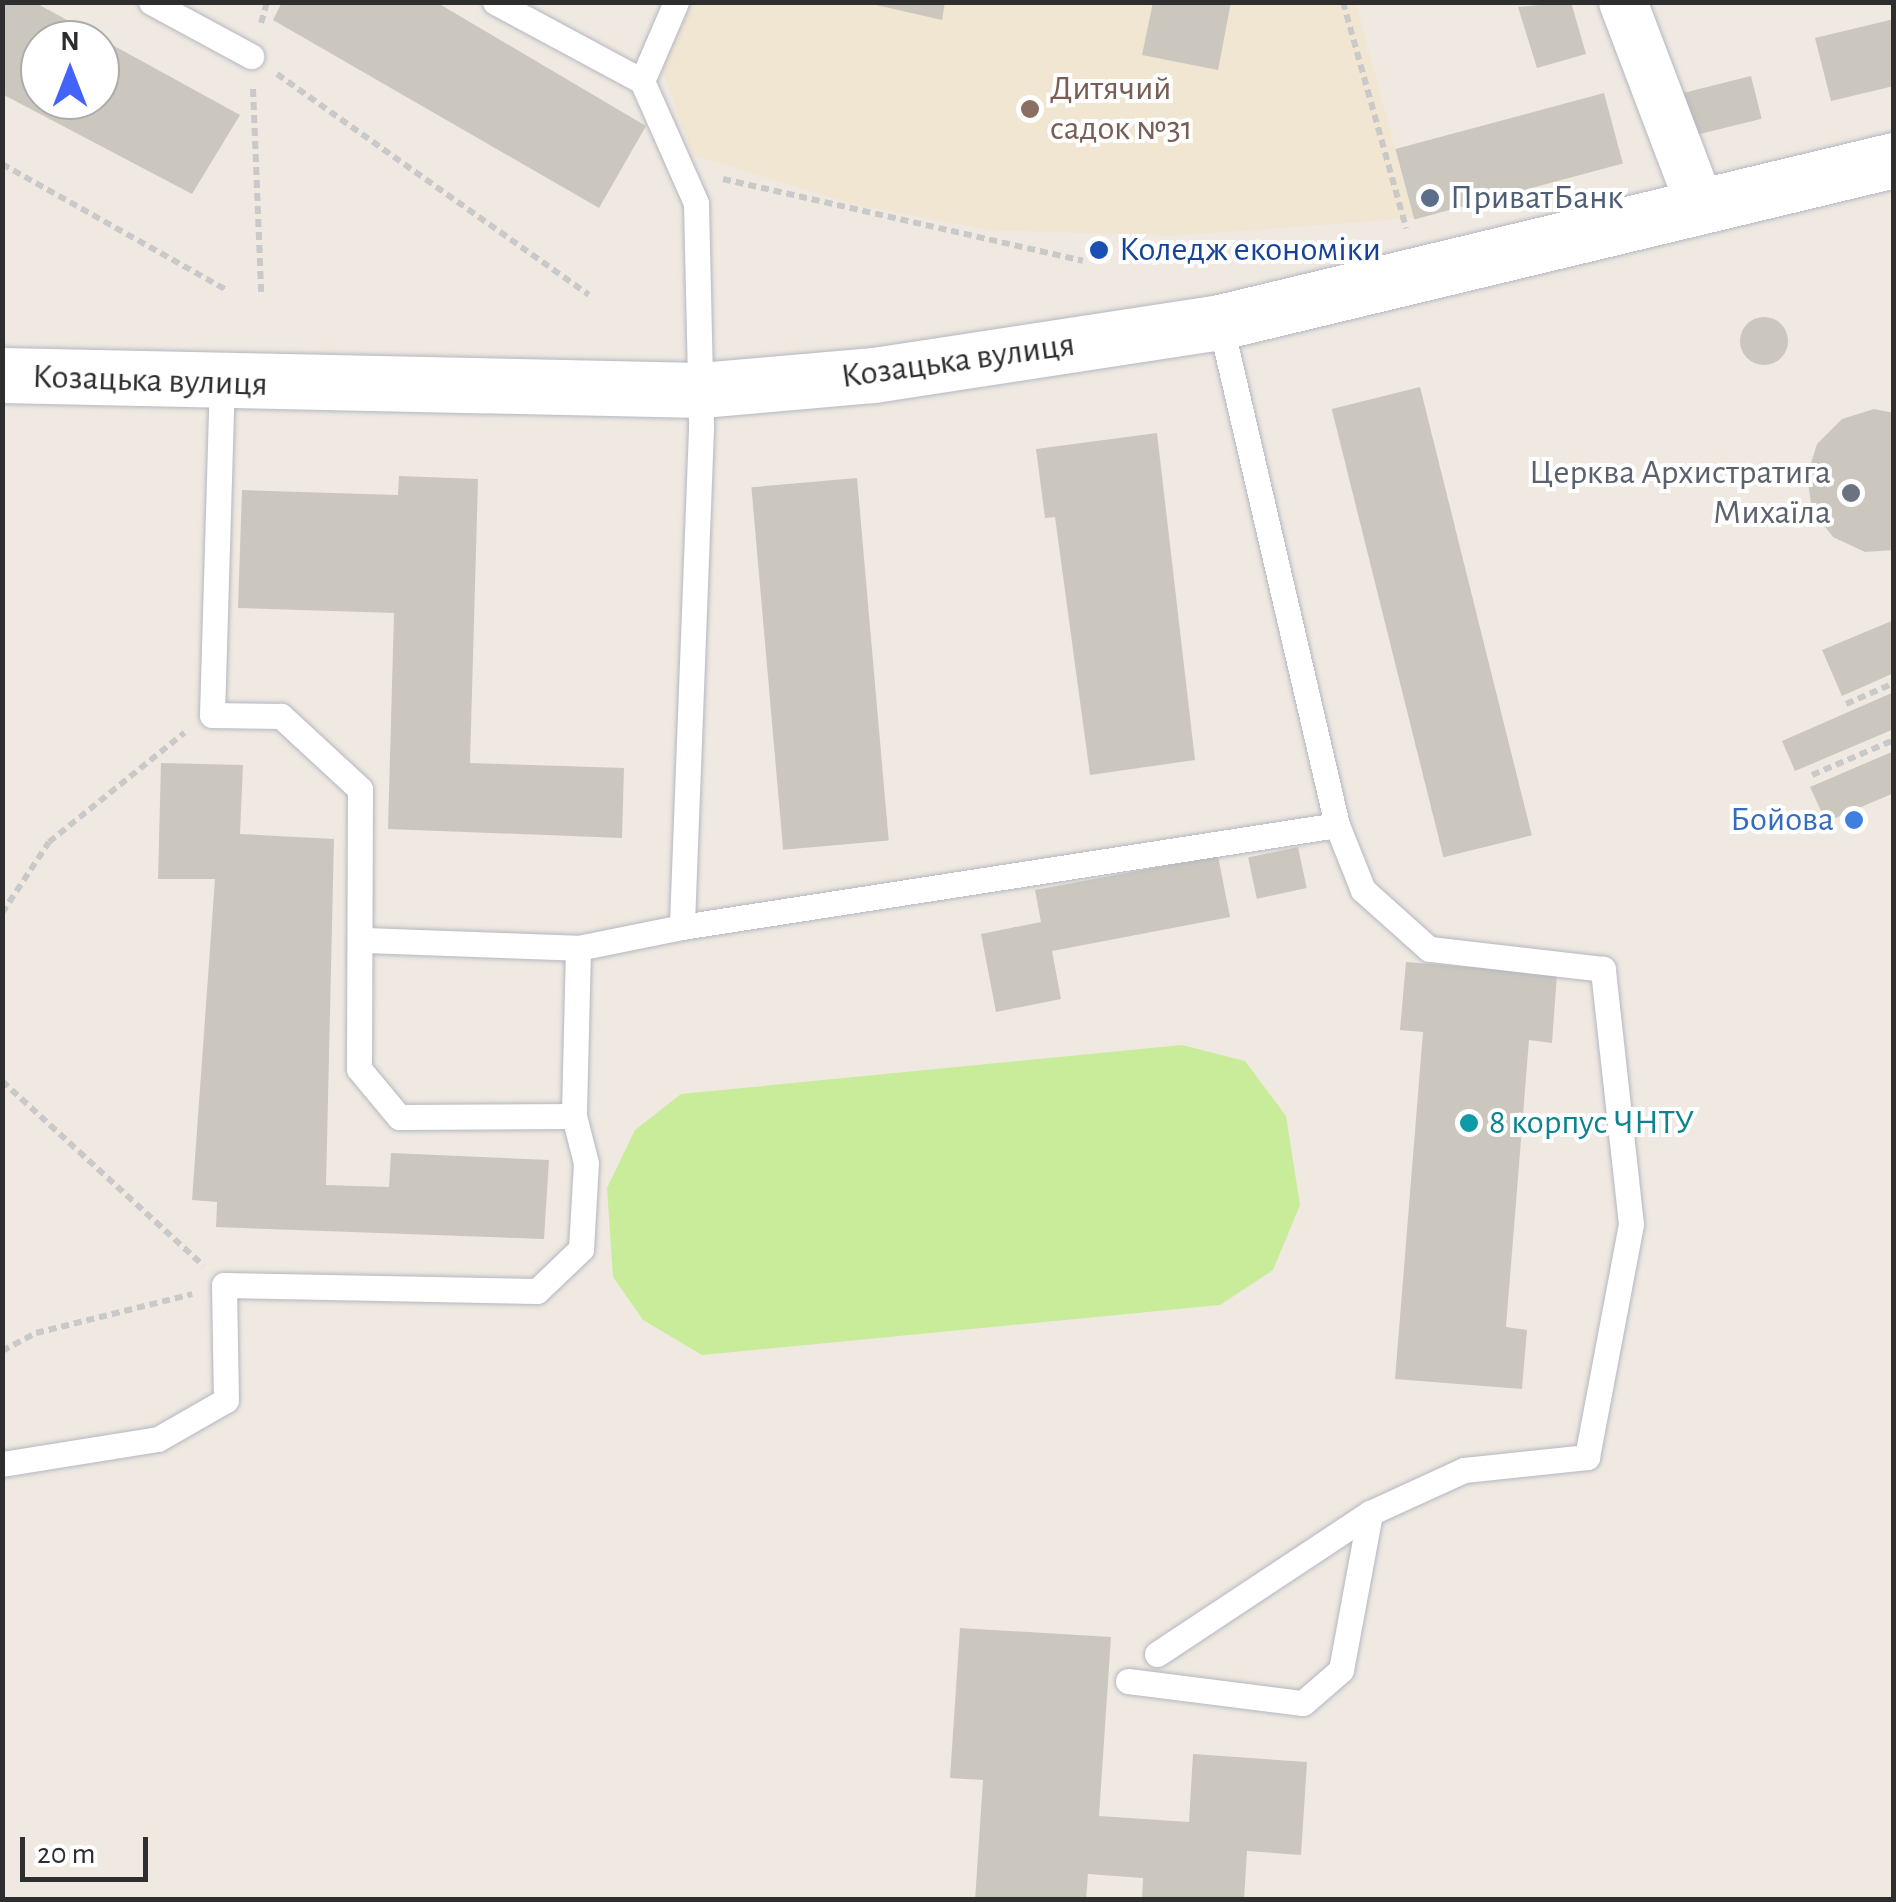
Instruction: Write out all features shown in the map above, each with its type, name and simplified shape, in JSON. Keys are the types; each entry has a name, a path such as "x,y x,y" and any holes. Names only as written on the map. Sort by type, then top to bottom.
{"main road":[{"name":"Козацька вулиця","path":"2,375 222,385 702,390 874,375 1220,322 1894,160"}],"street":[{"path":"1623,2 1701,207"}],"lane":[{"path":"151,2 252,56"},
{"path":"495,2 642,81 696,204 702,390 682,928"},
{"path":"642,81 676,2"},
{"path":"1157,1654 1370,1513 1464,1470 1587,1458 1632,1224 1603,969 1429,949 1363,890 1337,825 1220,322"},
{"path":"222,385 212,715 281,716 360,789 364,940 359,1069 400,1117 574,1116"},
{"path":"364,940 578,948 682,928 1337,825"},
{"path":"2,1464 158,1439 226,1400 224,1285 537,1291 581,1248 586,1163 574,1116 578,948"},
{"path":"1128,1681 1302,1703 1341,1670 1370,1513"}],"path":[{"path":"1344,2 1406,228"},
{"path":"252,56 261,292"},
{"path":"252,56 589,295"},
{"path":"2,164 228,291"},
{"path":"680,169 1083,261"},
{"path":"1846,704 1894,682"},
{"path":"2,913 49,842 212,715"},
{"path":"1812,776 1894,740"},
{"path":"2,1081 224,1285"},
{"path":"2,1351 36,1333 224,1285"}],"shaded area":[{"name":"Дитячий садок №31","path":"692,3 1356,3 1413,218 1171,236 991,230 856,205 693,155 662,69"}],"green space":[{"path":"1182,1045 1245,1061 1286,1116 1300,1205 1273,1270 1220,1305 702,1355 643,1320 613,1277 607,1188 635,1130 681,1094"}],"building":[{"path":"282,2 436,2 646,126 599,208 273,20"},
{"path":"863,2 945,2 942,20"},
{"path":"1153,2 1231,2 1218,70 1142,55"},
{"path":"1571,2 1586,54 1537,68 1518,7"},
{"path":"2,3 36,3 67,20 20,20 20,103 2,94"},
{"path":"1894,19 1894,86 1831,101 1815,38"},
{"path":"120,49 240,115 192,194 51,120 120,120"},
{"path":"1751,76 1762,119 1687,137 1676,95"},
{"path":"1604,93 1623,164 1414,219 1395,149"},
{"path":"1764,317 1781,324 1788,341 1781,358 1764,365 1747,358 1740,341 1747,324"},
{"path":"1420,387 1532,835 1443,857 1332,409"},
{"name":"Церква Архистратига Михаїла","path":"1874,409 1894,413 1894,550 1865,552 1833,537 1812,510 1807,476 1817,444 1842,419"},
{"path":"1157,433 1195,760 1090,775 1055,517 1045,518 1036,449"},
{"path":"399,476 478,479 470,763 624,768 622,838 388,829 394,613 238,608 242,490 398,495"},
{"path":"857,478 889,841 783,850 751,487"},
{"path":"1894,620 1894,673 1842,696 1822,650"},
{"path":"1894,692 1894,729 1795,771 1782,741"},
{"path":"1894,751 1894,793 1826,822 1810,787"},
{"path":"161,763 243,765 240,834 334,839 326,1185 389,1187 391,1153 549,1160 544,1239 216,1227 217,1202 192,1200 215,879 158,879"},
{"path":"1298,847 1307,888 1257,899 1248,858"},
{"path":"1218,856 1230,917 1052,951 1061,999 996,1012 981,934 1041,922 1035,890"},
{"name":"8 корпус ЧНТУ","path":"1406,962 1557,974 1552,1043 1529,1040 1506,1327 1527,1330 1522,1389 1395,1379 1423,1032 1400,1030"},
{"path":"960,1628 1111,1637 1099,1816 1189,1822 1193,1754 1307,1762 1301,1855 1247,1851 1244,1900 1142,1900 1143,1878 1088,1874 1086,1900 975,1900 983,1780 950,1778"}],"place":[{"name":"Дитячий садок №31","path":"1030,109"},
{"name":"ПриватБанк","path":"1430,198"},
{"name":"Коледж економіки","path":"1099,250"},
{"name":"Церква Архистратига Михаїла","path":"1851,493"},
{"name":"Бойова","path":"1854,820"},
{"name":"8 корпус ЧНТУ","path":"1469,1123"}]}
